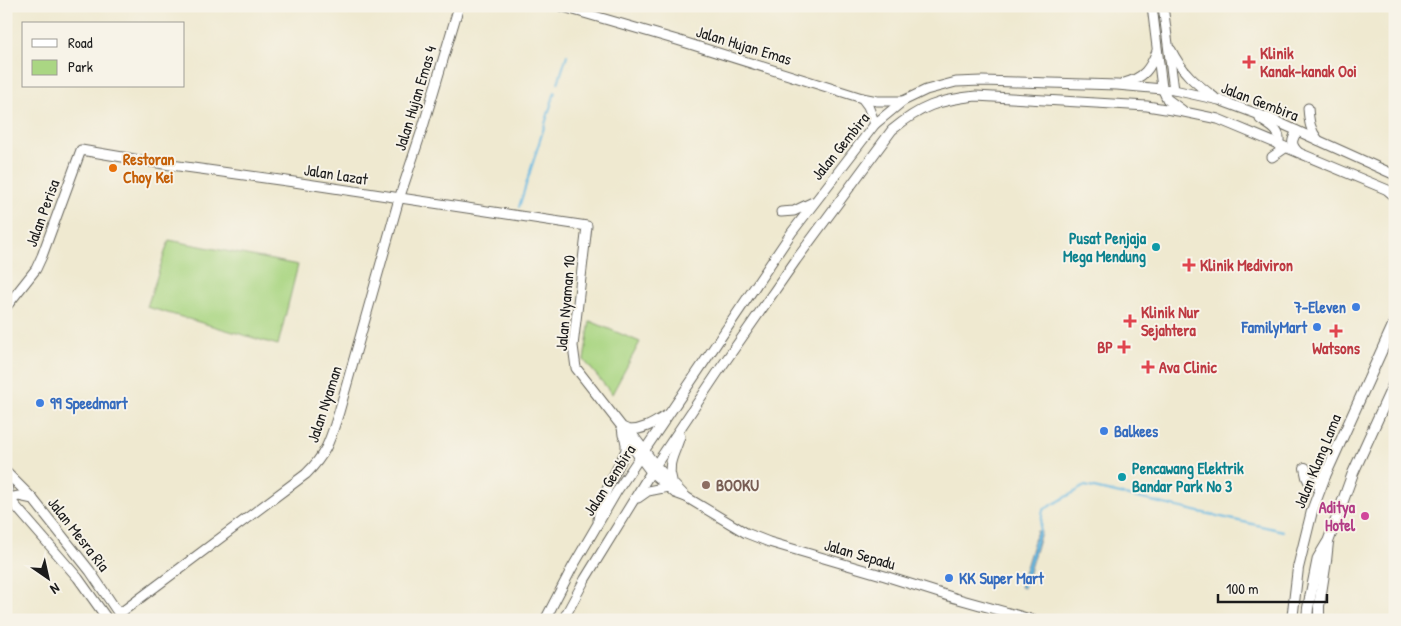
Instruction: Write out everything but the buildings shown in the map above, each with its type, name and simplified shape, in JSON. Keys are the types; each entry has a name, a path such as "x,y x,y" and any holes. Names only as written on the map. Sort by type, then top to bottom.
{"main road":[{"name":"Jalan Hujan Emas 4","path":"399,199 459,6"},
{"name":"Jalan Hujan Emas","path":"560,6 838,89 862,98 878,101 903,101"},
{"path":"1152,6 1162,88 1167,99 1184,112"},
{"path":"1147,106 1167,99 1174,90 1163,6"},
{"path":"1168,44 1186,74 1196,84 1219,100"},
{"path":"1117,85 1135,80 1145,73 1152,65 1158,49"},
{"name":"Jalan Gembira","path":"545,620 572,568 618,491 792,232 875,124 903,101 926,90 956,82 982,81 1162,88 1219,100 1248,110 1395,175"},
{"name":"Jalan Gembira","path":"563,620 585,579 653,469 812,237 892,130 906,118 927,106 950,98 976,96 1147,106 1184,112 1218,119 1393,193"},
{"path":"862,98 868,106 875,124"},
{"path":"1308,108 1312,133 1318,140"},
{"path":"1248,110 1278,134 1282,147 1272,157"},
{"path":"1297,131 1292,140 1292,145 1299,154"},
{"name":"Jalan Lazat","path":"81,150 164,164 587,226"},
{"name":"Jalan Perisa","path":"6,307 36,269 81,150"},
{"name":"Jalan Nyaman","path":"121,617 306,474 319,461 328,445 339,412 399,199"},
{"path":"780,212 794,210 816,201"},
{"name":"Jalan Nyaman 10","path":"587,226 573,346 576,368 643,455"},
{"name":"Jalan Klang Lama","path":"1292,620 1300,558 1312,511 1324,476 1395,321"},
{"path":"1307,620 1318,558 1328,542 1353,473 1395,381"},
{"path":"597,525 600,507 626,450 625,431 641,429 670,413"},
{"path":"634,501 648,491 670,485 669,468 683,426"},
{"name":"Jalan Sepadu","path":"643,455 653,469 675,492 686,496 746,533 769,542 1034,620"},
{"path":"1305,468 1309,481 1316,482 1324,476"},
{"name":"Jalan Mesra Ria","path":"6,472 33,499 90,571 121,617"},
{"path":"6,478 8,496 33,499"},
{"name":"Jalan Mesra Ria","path":"8,496 78,578 108,620"},
{"path":"1319,620 1319,606 1328,542"}],"green space":[{"path":"169,240 298,265 278,345 147,307"},
{"path":"590,321 640,342 612,394 584,360"}],"water":[{"path":"1037,531 1041,532 1024,588 1020,587"}],"waterway":[{"path":"558,83 567,55"},
{"path":"519,207 555,92"},
{"path":"1039,534 1043,510 1085,486 1283,531"}],"place":[{"name":"Klinik Kanak-kanak Ooi","path":"1249,62"},
{"name":"Restoran Choy Kei","path":"113,168"},
{"name":"Pusat Penjaja Mega Mendung","path":"1156,247"},
{"name":"Klinik Mediviron","path":"1189,265"},
{"name":"7-Eleven","path":"1356,307"},
{"name":"Klinik Nur Sejahtera","path":"1130,321"},
{"name":"FamilyMart","path":"1317,327"},
{"name":"Watsons","path":"1336,331"},
{"name":"BP","path":"1124,347"},
{"name":"Ava Clinic","path":"1148,367"},
{"name":"99 Speedmart","path":"40,403"},
{"name":"Balkees","path":"1104,431"},
{"name":"Pencawang Elektrik Bandar Park No 3","path":"1122,477"},
{"name":"BOOKU","path":"706,485"},
{"name":"Aditya Hotel","path":"1365,516"},
{"name":"KK Super Mart","path":"949,578"}]}
